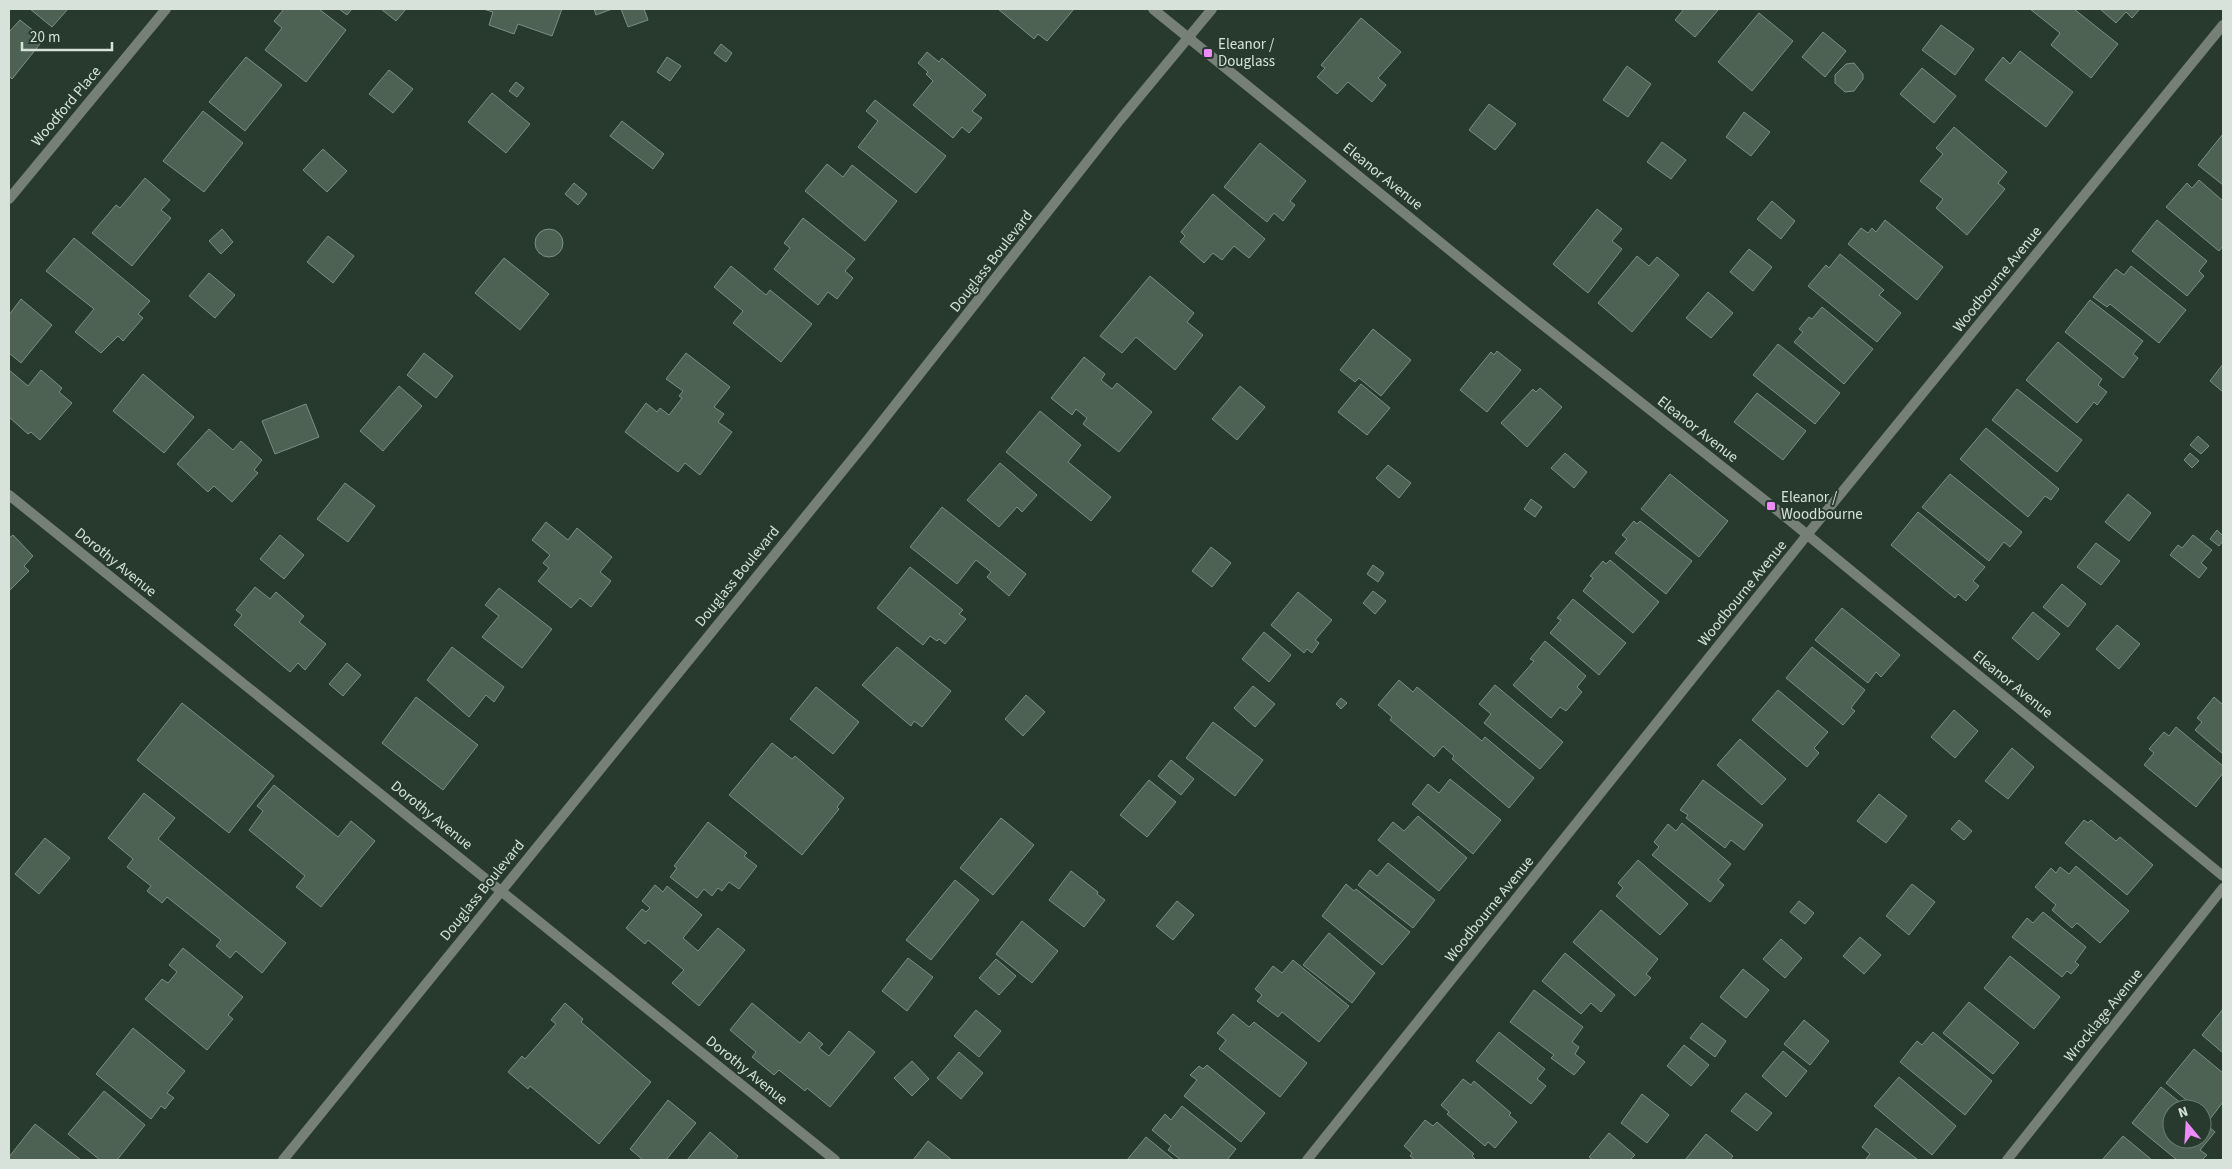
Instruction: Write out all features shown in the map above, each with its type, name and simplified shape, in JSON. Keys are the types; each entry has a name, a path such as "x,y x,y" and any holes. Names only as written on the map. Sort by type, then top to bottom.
{"street":[{"name":"Woodford Place","path":"9,199 166,9"},
{"name":"Eleanor Avenue","path":"1153,9 1505,295 1807,535 2223,876"},
{"name":"Douglass Boulevard","path":"283,1160 872,434 1120,120 1212,9"},
{"name":"Woodbourne Avenue","path":"1307,1160 1807,535 2223,25"},
{"name":"Dorothy Avenue","path":"9,495 835,1160"},
{"name":"Wrocklage Avenue","path":"2007,1160 2223,888"}],"building":[{"path":"30,9 68,9 52,27"},
{"path":"284,9 319,9 346,30 306,82 265,50 282,28 274,21"},
{"path":"339,9 352,9 347,15"},
{"path":"381,9 406,9 396,21"},
{"path":"483,9 562,9 552,36 518,24 514,34 489,25 493,12"},
{"path":"594,9 612,9 596,15"},
{"path":"621,9 644,9 648,20 628,27"},
{"path":"998,9 1074,9 1047,41 1038,34 1034,39"},
{"path":"1684,9 1719,9 1695,37 1675,20"},
{"path":"2030,9 2074,9 2118,44 2091,78 2051,45 2060,33"},
{"path":"2100,9 2140,9 2132,18 2126,12 2116,23"},
{"path":"1759,13 1793,41 1752,91 1718,62"},
{"path":"1361,18 1401,52 1378,78 1386,85 1372,102 1348,82 1337,94 1317,77 1325,68 1321,65"},
{"path":"20,20 44,39 12,79 9,76 9,32"},
{"path":"1941,25 1974,49 1955,75 1922,50"},
{"path":"1823,32 1846,51 1825,77 1802,57"},
{"path":"721,44 732,53 726,62 714,53"},
{"path":"2020,51 2073,92 2046,127 1985,80 2003,57 2010,64"},
{"path":"927,52 939,62 942,58 986,95 972,111 982,118 969,133 962,127 953,138 913,105 933,81 926,74 928,72 918,63"},
{"path":"246,57 282,85 245,131 209,102"},
{"path":"667,57 681,66 670,81 657,72"},
{"path":"1854,63 1863,74 1863,79 1854,91 1845,92 1835,83 1835,75 1846,64"},
{"path":"1627,66 1651,84 1628,117 1603,100"},
{"path":"1922,68 1956,96 1934,123 1900,94"},
{"path":"389,70 413,89 393,113 369,94"},
{"path":"516,82 524,88 517,97 509,91"},
{"path":"492,93 530,124 506,153 468,122"},
{"path":"875,100 946,156 916,193 858,147 878,121 866,111"},
{"path":"1489,104 1516,124 1495,150 1469,130"},
{"path":"203,111 243,143 204,192 163,161"},
{"path":"1744,112 1770,132 1751,156 1726,137"},
{"path":"622,121 664,154 653,169 610,136"},
{"path":"1954,127 2007,172 1998,183 2005,189 1967,235 1936,208 1943,199 1920,181 1943,154 1936,148"},
{"path":"2223,134 2223,185 2198,165"},
{"path":"1662,142 1686,160 1671,179 1647,162"},
{"path":"1260,143 1306,181 1290,201 1295,205 1283,221 1274,213 1267,222 1224,187"},
{"path":"323,149 347,171 327,192 303,170"},
{"path":"827,164 843,177 852,165 897,201 865,241 805,191"},
{"path":"145,178 170,200 161,210 171,218 132,266 92,233 116,205 120,208"},
{"path":"2199,180 2223,201 2223,246 2219,251 2166,207 2187,183 2192,188"},
{"path":"574,183 587,194 578,205 565,194"},
{"path":"1213,194 1265,239 1249,258 1234,246 1222,260 1213,253 1204,263 1180,242 1185,236 1181,232"},
{"path":"1772,201 1795,221 1781,239 1757,219"},
{"path":"1597,209 1622,229 1612,241 1622,249 1588,293 1553,264"},
{"path":"803,218 855,259 845,271 853,278 837,299 828,292 818,305 774,269 790,248 784,243"},
{"path":"1885,220 1943,267 1917,300 1848,244 1861,228 1868,233 1872,228 1876,232"},
{"path":"2157,220 2207,261 2199,271 2204,276 2187,296 2132,251"},
{"path":"222,229 233,242 221,254 209,241"},
{"path":"549,229 559,233 563,243 559,253 549,257 539,253 535,243 539,233"},
{"path":"328,236 354,256 333,283 307,262"},
{"path":"74,238 150,301 138,314 143,318 123,341 118,336 101,353 75,332 94,309 46,271"},
{"path":"1749,249 1772,267 1753,291 1730,272"},
{"path":"1840,254 1884,290 1879,295 1901,313 1877,342 1808,286 1826,265 1829,268"},
{"path":"1637,256 1649,266 1657,257 1679,275 1632,332 1598,303"},
{"path":"504,258 549,294 520,330 475,293"},
{"path":"731,266 766,295 770,290 812,324 781,362 733,323 743,311 714,287"},
{"path":"2131,266 2186,310 2159,343 2110,304 2107,307 2093,297 2116,269 2124,275"},
{"path":"209,273 235,295 215,318 189,296"},
{"path":"1150,276 1194,313 1187,322 1203,335 1175,370 1136,337 1122,353 1100,336"},
{"path":"1708,292 1733,313 1711,338 1686,318"},
{"path":"21,299 52,325 21,363 9,353 9,315"},
{"path":"2090,300 2143,341 2133,354 2138,358 2123,378 2065,332"},
{"path":"1822,307 1873,349 1844,384 1794,342 1803,332 1799,329 1809,317 1812,319"},
{"path":"1373,329 1411,360 1381,396 1359,378 1355,382 1340,370"},
{"path":"2058,342 2102,379 2098,385 2107,392 2097,405 2094,402 2077,423 2026,380"},
{"path":"1778,344 1840,393 1815,424 1753,375"},
{"path":"1497,351 1521,370 1487,412 1460,390 1491,352 1494,355"},
{"path":"424,353 453,376 436,398 407,375"},
{"path":"686,353 730,387 714,407 724,414 718,422 732,432 700,475 685,463 678,472 625,432 646,403 657,412 660,408 669,415 682,398 679,396 683,391 666,379"},
{"path":"1084,357 1105,374 1101,380 1112,389 1117,383 1152,412 1119,452 1083,424 1087,418 1076,409 1072,415 1051,398"},
{"path":"2223,364 2223,392 2210,381"},
{"path":"9,370 28,386 41,370 62,388 59,392 72,403 40,440 31,432 28,434 9,417"},
{"path":"143,374 194,417 164,453 113,411"},
{"path":"1361,384 1390,408 1367,435 1338,412"},
{"path":"399,386 422,406 383,451 360,431"},
{"path":"1240,386 1265,407 1237,440 1212,419"},
{"path":"1540,388 1562,407 1527,447 1501,423 1533,389 1536,392"},
{"path":"2017,389 2082,440 2057,472 1992,420"},
{"path":"1757,393 1806,431 1783,460 1734,422"},
{"path":"306,404 319,437 275,454 262,421"},
{"path":"1040,411 1081,445 1068,462 1111,497 1091,521 1006,452"},
{"path":"1986,428 2059,489 2051,500 2045,496 2028,517 1960,459"},
{"path":"209,429 233,450 241,441 262,460 254,470 258,473 232,502 214,486 208,492 177,464"},
{"path":"2198,436 2209,446 2201,454 2190,445"},
{"path":"1565,453 1587,472 1574,488 1551,468"},
{"path":"2190,453 2199,461 2192,468 2184,460"},
{"path":"1000,463 1037,495 1022,512 1017,507 999,527 967,500"},
{"path":"1388,465 1411,483 1399,498 1376,478"},
{"path":"1670,474 1728,521 1699,557 1641,509"},
{"path":"1950,474 2022,532 2010,547 2004,542 1989,561 1922,507"},
{"path":"345,483 375,506 348,542 317,519"},
{"path":"2128,494 2151,513 2129,541 2105,522"},
{"path":"1531,499 1542,507 1535,517 1524,509"},
{"path":"942,507 1026,574 1009,596 987,577 991,572 976,560 957,584 910,547"},
{"path":"1918,512 1985,567 1973,581 1979,586 1966,601 1958,594 1955,598 1891,545"},
{"path":"1634,521 1637,524 1640,521 1692,561 1666,594 1615,553 1627,539 1622,535"},
{"path":"546,522 568,540 577,528 612,557 600,572 611,581 591,607 580,598 571,608 538,581 549,568 543,563 550,555 532,540"},
{"path":"2217,530 2223,536 2223,541 2219,546 2210,539"},
{"path":"13,535 33,556 24,566 29,571 9,591 9,538"},
{"path":"280,535 304,555 284,579 260,559"},
{"path":"2193,535 2212,550 2201,563 2207,568 2199,578 2170,555 2178,545 2182,548"},
{"path":"2096,543 2120,561 2101,585 2077,567"},
{"path":"1211,547 1231,563 1212,587 1192,571"},
{"path":"1610,560 1659,602 1633,633 1583,591 1593,578 1590,576 1603,561 1606,564"},
{"path":"1373,565 1384,573 1378,582 1367,574"},
{"path":"910,567 963,610 959,614 966,619 945,644 939,639 937,641 930,636 923,645 877,608"},
{"path":"2062,584 2086,604 2068,627 2043,607"},
{"path":"255,587 270,599 276,592 304,616 299,622 326,644 305,670 298,663 290,672 234,625 242,615 236,610"},
{"path":"499,588 552,629 522,668 482,637 499,616 485,605"},
{"path":"1373,591 1386,601 1375,614 1363,603"},
{"path":"1298,592 1332,620 1315,640 1319,643 1312,653 1307,649 1304,653 1271,625"},
{"path":"1573,599 1626,643 1599,675 1550,633 1561,620 1557,618"},
{"path":"1842,608 1900,655 1881,677 1876,672 1868,683 1815,640"},
{"path":"2033,612 2060,634 2038,660 2012,638"},
{"path":"2117,625 2140,644 2119,669 2096,649"},
{"path":"1264,632 1291,655 1269,682 1242,659"},
{"path":"1545,641 1586,676 1577,687 1582,692 1566,711 1560,707 1551,718 1513,685 1534,661 1530,659"},
{"path":"452,647 504,687 494,702 486,695 469,717 427,680"},
{"path":"897,647 951,691 922,727 914,721 911,726 862,685"},
{"path":"1812,647 1865,690 1851,708 1855,711 1843,725 1786,678"},
{"path":"347,663 361,675 343,696 329,684"},
{"path":"1399,680 1413,692 1417,687 1482,741 1485,737 1534,778 1509,808 1452,759 1454,756 1443,746 1434,757 1390,720 1392,717 1378,705"},
{"path":"1495,685 1563,742 1540,769 1484,723 1491,714 1479,704"},
{"path":"1253,686 1275,704 1255,727 1234,708"},
{"path":"816,687 859,722 833,754 790,719"},
{"path":"1778,690 1828,732 1814,748 1819,753 1807,767 1752,720"},
{"path":"1026,695 1045,712 1023,736 1005,719"},
{"path":"416,697 478,745 443,790 382,743"},
{"path":"2214,697 2223,705 2223,754 2195,730 2202,722 2197,718"},
{"path":"1341,698 1347,703 1341,709 1336,704"},
{"path":"182,703 274,776 229,833 137,760"},
{"path":"1954,710 1978,731 1955,758 1931,737"},
{"path":"1213,722 1263,760 1235,796 1186,758"},
{"path":"2176,727 2223,766 2223,773 2196,807 2144,765 2154,753 2149,749 2164,732 2169,736"},
{"path":"1740,739 1786,779 1762,805 1717,765"},
{"path":"772,743 792,759 795,756 844,798 837,807 839,809 802,855 729,795"},
{"path":"2012,748 2034,767 2008,799 1985,781"},
{"path":"1171,760 1194,779 1181,795 1158,776"},
{"path":"1450,779 1501,820 1473,854 1412,804 1428,784 1439,793"},
{"path":"1149,780 1176,802 1147,837 1120,815"},
{"path":"1703,780 1763,825 1744,850 1731,840 1725,848 1686,818 1688,815 1680,810"},
{"path":"274,785 338,837 351,821 375,841 321,907 296,887 305,876 249,830 263,811 257,806"},
{"path":"144,793 175,818 158,839 286,943 262,973 236,951 230,958 216,946 221,940 167,897 162,903 147,891 151,886 127,867 133,859 108,838"},
{"path":"1879,794 1907,816 1886,843 1857,821"},
{"path":"1418,816 1467,858 1439,891 1378,840 1393,822 1404,831"},
{"path":"1001,818 1034,845 993,895 960,868"},
{"path":"1959,820 1972,831 1964,840 1951,829"},
{"path":"2084,820 2088,823 2091,820 2116,841 2120,837 2153,865 2127,895 2065,843"},
{"path":"708,822 747,853 744,856 757,866 739,889 729,882 722,891 718,888 712,896 704,889 697,898 670,877 677,868 674,866"},
{"path":"1682,823 1731,864 1718,880 1724,885 1710,902 1652,855 1659,847 1654,842 1668,824 1676,831"},
{"path":"45,838 70,858 39,894 15,874"},
{"path":"1638,860 1688,904 1660,935 1616,896 1623,888 1618,883"},
{"path":"1388,863 1435,900 1413,928 1358,885 1370,870 1377,876"},
{"path":"2076,866 2129,911 2100,943 2077,923 2072,928 2052,910 2056,905 2035,887 2051,868 2056,873 2060,867 2069,874"},
{"path":"1071,871 1098,892 1097,894 1105,900 1084,927 1049,900"},
{"path":"955,880 979,900 931,960 906,940"},
{"path":"1346,884 1354,891 1356,889 1410,932 1382,965 1322,916"},
{"path":"1912,884 1935,902 1909,935 1886,916"},
{"path":"655,885 663,892 667,886 702,915 683,938 698,951 718,928 745,950 699,1006 672,983 684,970 648,940 645,944 626,928 642,909 646,912 650,908 642,901"},
{"path":"1177,901 1194,915 1173,940 1156,926"},
{"path":"1799,901 1814,913 1805,924 1790,912"},
{"path":"1601,910 1658,959 1646,974 1651,978 1635,996 1573,942"},
{"path":"2043,912 2086,947 2075,962 2079,965 2071,974 2067,971 2062,977 2012,937 2027,918 2033,923"},
{"path":"1022,921 1058,951 1032,983 996,954"},
{"path":"1329,933 1375,973 1352,1003 1303,965"},
{"path":"1860,937 1881,955 1864,974 1843,956"},
{"path":"1781,939 1802,958 1785,978 1763,959"},
{"path":"183,948 243,997 228,1015 233,1019 207,1050 145,999 162,979 168,983 177,972 169,965"},
{"path":"1565,953 1615,995 1601,1012 1591,1003 1581,1014 1542,981"},
{"path":"2010,956 2060,997 2034,1029 1984,988"},
{"path":"908,958 933,977 907,1011 882,991"},
{"path":"996,959 1016,976 999,995 979,978"},
{"path":"1293,960 1349,1006 1319,1042 1282,1012 1278,1017 1257,1001 1262,995 1255,989 1273,966 1282,973"},
{"path":"1743,969 1769,990 1746,1018 1720,997"},
{"path":"1534,990 1583,1027 1572,1042 1579,1047 1575,1054 1585,1062 1574,1075 1551,1058 1554,1055 1510,1022"},
{"path":"1969,1002 2019,1043 1993,1074 1943,1033"},
{"path":"565,1003 583,1019 581,1022 651,1082 599,1144 530,1086 528,1089 508,1072 522,1056 525,1059 556,1024 551,1020"},
{"path":"752,1003 800,1043 809,1032 823,1044 819,1048 829,1056 849,1031 875,1052 830,1107 807,1088 805,1091 779,1070 774,1075 752,1057 756,1052 730,1030"},
{"path":"2223,1009 2223,1053 2202,1035"},
{"path":"976,1010 1001,1031 979,1057 954,1036"},
{"path":"1233,1014 1249,1027 1254,1022 1307,1063 1280,1097 1219,1049 1226,1040 1217,1033"},
{"path":"1804,1020 1829,1041 1810,1065 1784,1044"},
{"path":"1702,1023 1726,1041 1715,1057 1690,1038"},
{"path":"133,1028 185,1071 167,1093 174,1098 165,1109 161,1106 151,1119 96,1074"},
{"path":"1499,1032 1545,1069 1537,1079 1546,1086 1531,1104 1476,1061"},
{"path":"1933,1032 1992,1081 1965,1115 1900,1062 1917,1041 1922,1045"},
{"path":"1684,1045 1709,1065 1691,1086 1667,1066"},
{"path":"2194,1049 2223,1073 2223,1102 2212,1116 2212,1099 2185,1099 2166,1083"},
{"path":"1783,1051 1807,1071 1786,1097 1762,1076"},
{"path":"959,1052 983,1073 961,1099 937,1078"},
{"path":"912,1061 929,1079 912,1096 894,1078"},
{"path":"1207,1065 1265,1113 1241,1142 1184,1096 1197,1080 1190,1075 1199,1066 1203,1069"},
{"path":"1899,1077 1956,1126 1932,1155 1874,1106"},
{"path":"1463,1079 1471,1085 1474,1081 1511,1113 1509,1115 1517,1122 1495,1148 1488,1142 1485,1146 1447,1114 1449,1112 1441,1105"},
{"path":"2161,1087 2176,1099 2162,1099 2162,1148 2132,1123"},
{"path":"104,1091 145,1125 117,1160 100,1160 68,1134"},
{"path":"1746,1093 1772,1113 1757,1131 1731,1111"},
{"path":"1642,1094 1669,1115 1647,1143 1621,1123"},
{"path":"668,1100 696,1123 666,1160 643,1160 630,1149"},
{"path":"1182,1106 1236,1149 1227,1160 1181,1160 1168,1150 1171,1146 1152,1130 1165,1114 1171,1120"},
{"path":"1425,1120 1433,1126 1437,1122 1474,1154 1472,1156 1476,1160 1415,1160 1410,1156 1412,1153 1404,1146"},
{"path":"35,1124 81,1160 9,1160 9,1157"},
{"path":"1876,1128 1917,1159 1865,1160 1870,1154 1862,1147"},
{"path":"710,1132 738,1156 735,1160 687,1160"},
{"path":"1609,1133 1635,1155 1630,1160 1593,1160 1589,1157"},
{"path":"1706,1134 1733,1156 1730,1160 1685,1160"},
{"path":"2123,1136 2152,1160 2102,1160"},
{"path":"1146,1137 1174,1160 1127,1160"},
{"path":"928,1141 952,1160 913,1160"},
{"path":"2164,1149 2201,1149 2207,1155 2202,1160 2177,1160"}],"place":[{"name":"Eleanor / Douglass","path":"1208,53"},
{"name":"Eleanor / Woodbourne","path":"1771,506"}]}
